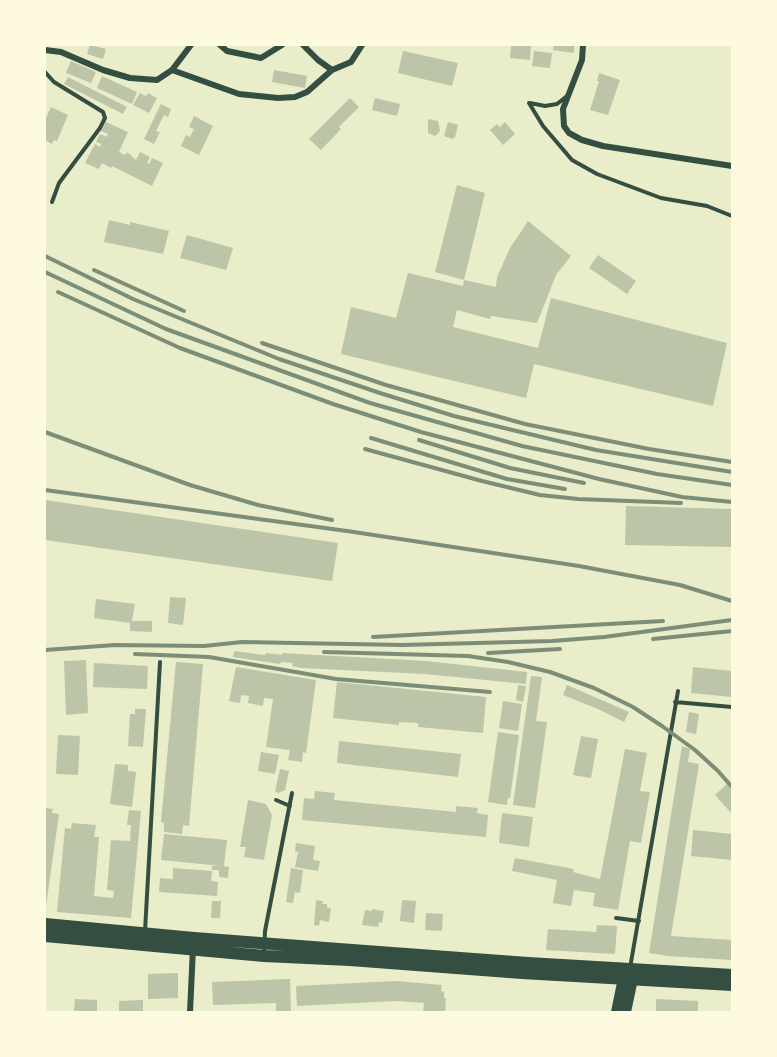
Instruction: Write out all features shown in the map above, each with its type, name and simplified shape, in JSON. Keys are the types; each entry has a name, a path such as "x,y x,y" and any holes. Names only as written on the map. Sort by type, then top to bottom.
{"main road":[{"path":"45,924 144,933 193,944"},
{"path":"45,936 193,944 628,975 732,985"},
{"path":"628,975 732,975"},
{"path":"616,1012 628,975"},
{"path":"626,1012 628,975"}],"street":[{"path":"45,50 61,52 103,70 148,81 157,80 172,70 190,45"},
{"path":"220,45 227,51 261,58 282,45"},
{"path":"303,45 332,70"},
{"path":"172,70 239,94 278,99 295,97 307,92 332,70 351,62 362,45"},
{"path":"583,45 582,60 562,110 564,126 569,133 582,140 603,146 732,166"},
{"path":"190,1012 193,944"}],"lane":[{"path":"45,72 54,82 103,112 105,118 59,183 52,202"},
{"path":"571,90 557,105 545,106 529,103 543,126 572,160 597,174 661,198 707,206 732,216"},
{"path":"144,933 160,662"},
{"path":"628,975 678,690"},
{"path":"675,702 732,707"},
{"path":"264,950 292,793"},
{"path":"276,800 290,806"},
{"path":"616,918 639,921"}],"building":[{"path":"90,45 106,49 103,59 87,54"},
{"path":"511,45 531,45 530,60 510,58"},
{"path":"554,45 574,45 574,53 553,50"},
{"path":"403,51 458,63 452,86 398,73"},
{"path":"534,51 552,53 550,68 532,66"},
{"path":"71,61 96,72 91,83 66,73"},
{"path":"274,70 307,76 305,88 272,82"},
{"path":"599,73 620,80 608,115 590,110 599,81 597,81"},
{"path":"102,76 137,92 132,104 97,88"},
{"path":"68,77 127,107 123,114 64,84"},
{"path":"140,93 146,96 148,93 157,98 149,113 133,105"},
{"path":"350,98 359,107 321,150 309,139"},
{"path":"375,98 400,104 397,116 372,110"},
{"path":"161,104 171,109 168,117 164,115 156,131 160,132 154,144 144,139"},
{"path":"51,107 68,115 57,141 54,140 52,144 45,140 45,120"},
{"path":"194,116 213,126 199,155 181,146 186,135 190,137 194,129 189,127"},
{"path":"428,119 438,121 440,131 435,136 428,133"},
{"path":"106,122 128,132 119,152 125,155 127,152 136,160 140,152 150,157 147,163 149,164 152,158 163,163 152,186 112,166 111,168 102,163 99,169 85,163 95,144 100,147 101,144 96,142 100,134 107,137 108,134 101,131"},
{"path":"448,122 458,125 455,137 452,139 444,136"},
{"path":"505,122 515,134 503,145 490,130 497,124 500,127"},
{"path":"457,185 485,193 464,280 435,272"},
{"path":"109,220 130,225 130,222 169,231 163,254 104,242"},
{"path":"528,221 571,256 556,275 537,323 491,316 490,319 457,310 453,327 538,348 551,298 727,343 713,406 534,364 526,398 341,354 351,307 396,318 408,273 463,286 464,280 496,287 497,277 510,248"},
{"path":"187,235 233,248 226,270 180,258"},
{"path":"598,255 636,281 627,294 589,268"},
{"path":"45,500 338,543 332,581 45,540"},
{"path":"626,506 732,509 732,547 625,545"},
{"path":"170,597 186,598 183,625 168,623"},
{"path":"96,599 135,604 132,621 152,621 152,632 130,631 130,623 94,618"},
{"path":"234,651 265,655 266,653 282,655 282,653 426,661 527,672 526,684 425,674 301,668 292,666 293,663 281,662 280,664 233,657"},
{"path":"86,660 88,713 66,715 64,661"},
{"path":"176,662 203,664 189,826 183,825 182,834 164,832 164,823 161,822"},
{"path":"94,663 148,666 147,689 93,687"},
{"path":"236,667 316,680 306,753 303,752 302,762 288,760 290,750 266,747 273,699 264,698 263,706 248,703 249,696 241,695 240,703 229,701"},
{"path":"693,667 732,671 732,697 691,693"},
{"path":"531,676 542,677 536,721 547,722 535,808 513,805"},
{"path":"337,682 486,697 483,733 418,727 418,723 399,722 399,725 333,718"},
{"path":"518,685 526,686 523,702 516,700"},
{"path":"567,685 629,712 624,722 563,695"},
{"path":"503,701 522,704 518,731 499,728"},
{"path":"135,709 146,709 143,747 128,746 130,714 135,714"},
{"path":"689,712 699,714 696,734 686,732"},
{"path":"498,732 519,735 507,805 488,802"},
{"path":"58,735 80,736 78,775 56,774"},
{"path":"581,736 598,739 591,778 573,775"},
{"path":"339,741 461,754 458,777 337,763"},
{"path":"682,746 690,749 688,762 699,764 671,936 732,940 732,960 649,953"},
{"path":"625,749 647,753 640,791 650,792 641,843 630,841 618,910 593,906 595,893 574,890 571,906 553,903 557,880 512,871 515,858 574,869 573,872 600,879"},
{"path":"261,752 279,755 275,774 258,771"},
{"path":"115,764 128,765 128,771 136,772 132,807 110,804"},
{"path":"280,769 289,771 285,790 278,793 275,791"},
{"path":"727,784 732,790 732,814 715,795"},
{"path":"315,791 335,793 334,800 456,812 456,806 478,808 477,813 488,815 486,837 302,820 304,798 314,799"},
{"path":"248,800 266,804 272,815 264,860 244,857 246,847 240,847"},
{"path":"45,808 53,809 52,813 59,814 46,906"},
{"path":"129,810 141,811 131,918 57,912 65,828 71,829 72,823 96,825 94,837 99,837 94,896 113,898 114,891 107,890 111,840 130,841 131,825 127,825"},
{"path":"502,813 533,817 529,847 499,843"},
{"path":"693,830 732,834 732,860 691,856"},
{"path":"164,834 227,840 224,866 229,867 228,878 219,877 219,870 212,870 212,866 221,866 161,860"},
{"path":"296,843 315,846 313,860 320,861 318,871 295,867 298,852 295,851"},
{"path":"173,868 212,871 211,881 218,882 217,896 159,892 160,878 173,879"},
{"path":"291,868 303,870 300,893 295,892 293,903 286,902"},
{"path":"316,900 323,901 322,904 327,904 327,908 331,908 329,922 320,920 319,926 314,925"},
{"path":"402,900 416,901 414,923 400,921"},
{"path":"212,901 221,901 220,918 211,918"},
{"path":"372,909 384,911 382,923 379,922 378,927 362,925 365,910 372,911"},
{"path":"426,913 443,914 442,931 425,930"},
{"path":"597,925 617,926 615,954 546,950 548,929 596,932"},
{"path":"178,973 178,998 148,999 148,974"},
{"path":"290,979 291,1012 276,1012 276,1003 213,1005 212,982"},
{"path":"396,981 442,985 441,991 444,992 444,998 446,998 445,1012 423,1012 424,1003 395,1001 297,1006 296,986"},
{"path":"75,999 97,1000 97,1012 74,1012"},
{"path":"656,999 698,1001 698,1012 656,1012"},
{"path":"143,1000 143,1012 119,1012 119,1001"}],"railway":[{"path":"45,256 133,299 279,359 380,393 454,416 596,450 732,472"},
{"path":"94,270 184,311"},
{"path":"45,272 166,329 370,403 522,446 657,474 732,485"},
{"path":"58,292 180,348 333,404 421,432 599,479 682,497 732,502"},
{"path":"262,343 386,385 525,424 649,449 732,462"},
{"path":"45,432 190,485 258,505 332,520"},
{"path":"371,438 507,479 565,489"},
{"path":"419,440 510,468 584,483"},
{"path":"365,449 540,495 578,499 681,503"},
{"path":"45,490 347,531 579,566 680,585 732,601"},
{"path":"45,650 115,645 204,646 242,642 402,645 552,641 604,637 732,620"},
{"path":"373,637 663,621"},
{"path":"653,639 732,631"},
{"path":"488,653 560,649"},
{"path":"324,652 468,656 550,672 594,688 633,707 695,750 732,787"},
{"path":"135,654 209,657 336,679 490,692"}]}
